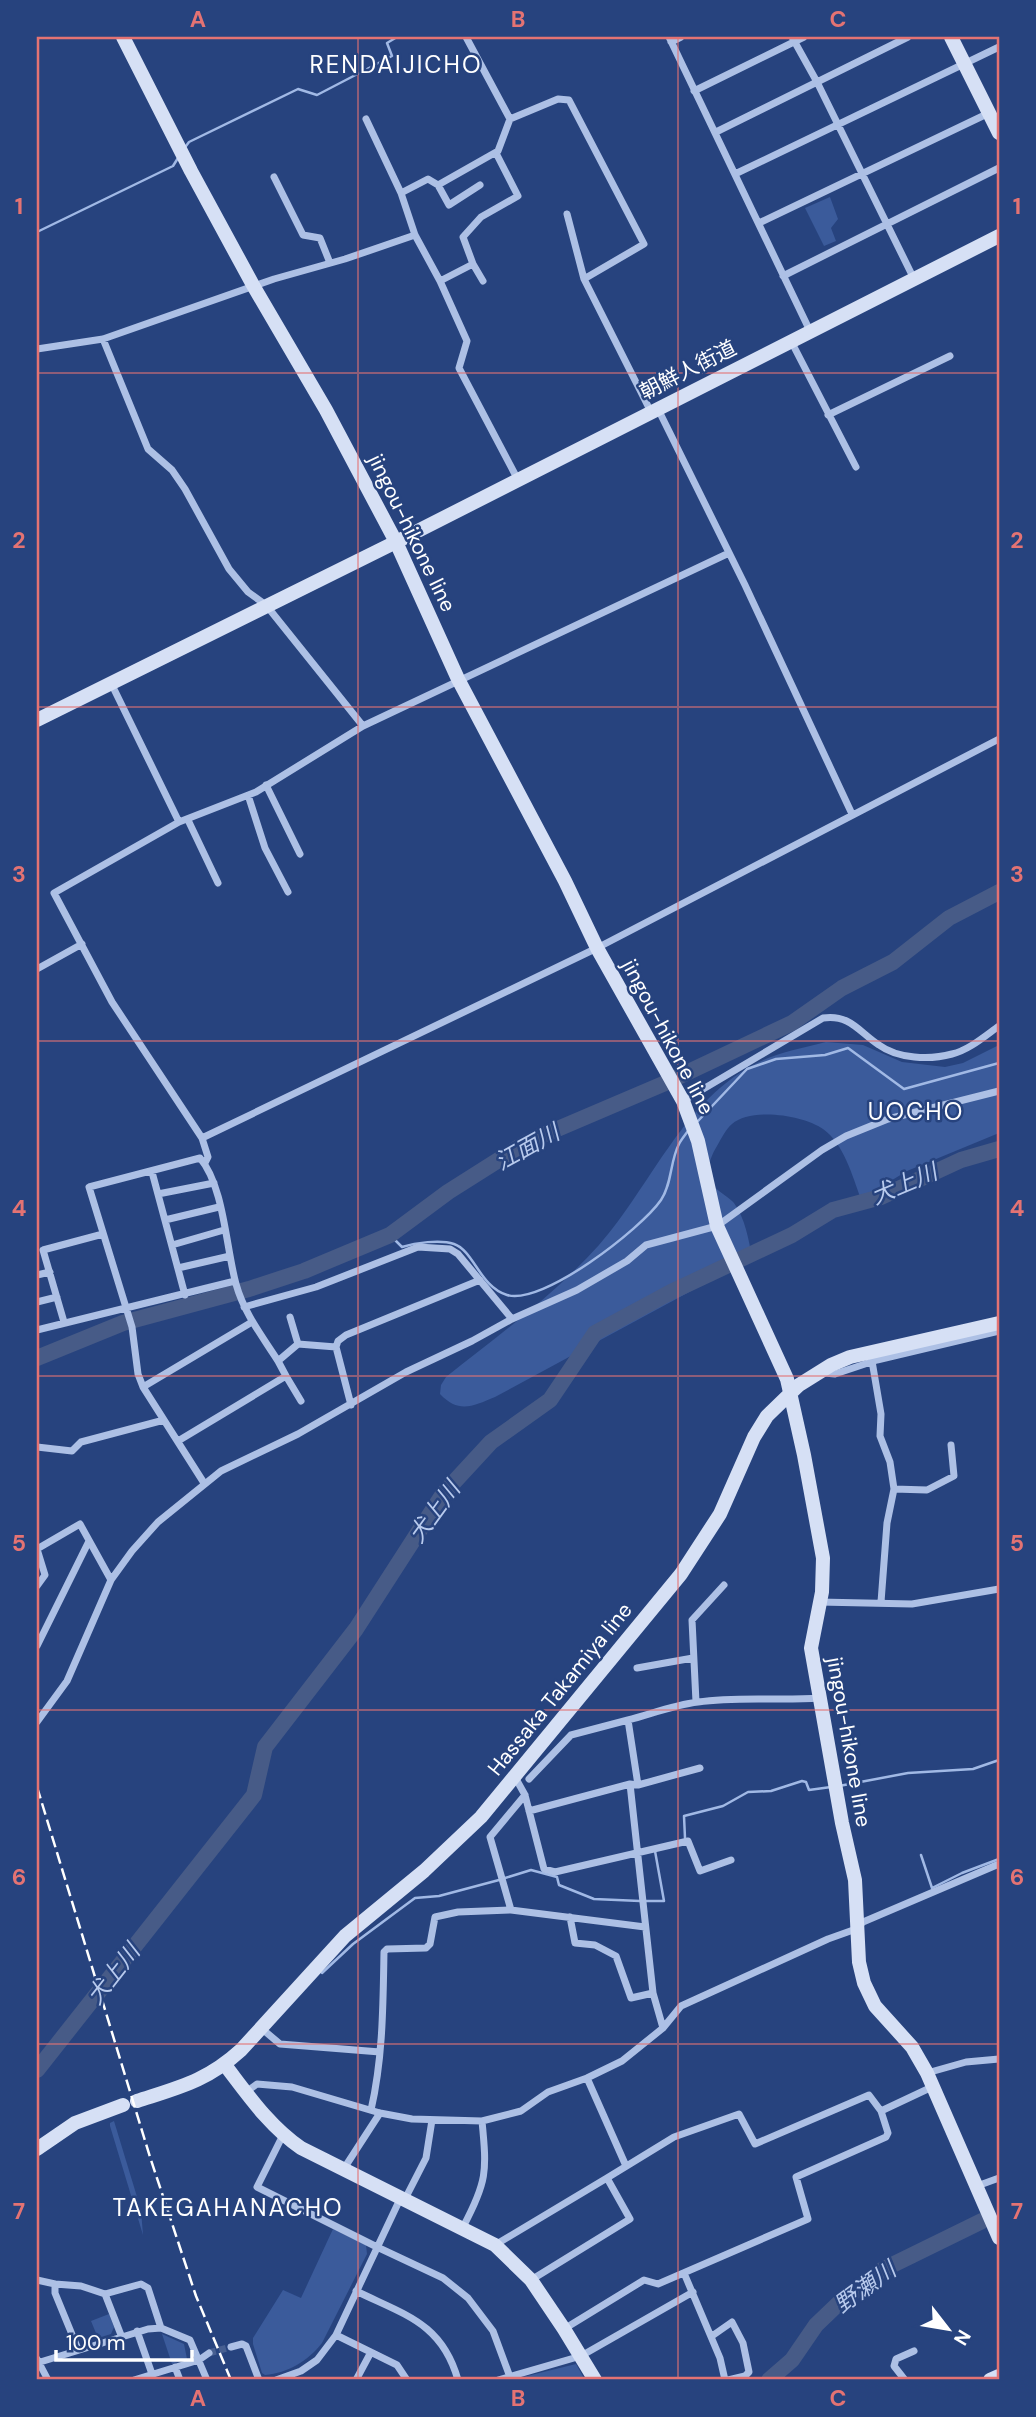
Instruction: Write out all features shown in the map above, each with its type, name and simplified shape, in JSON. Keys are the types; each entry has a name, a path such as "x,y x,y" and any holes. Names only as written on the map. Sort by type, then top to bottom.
{"main road":[{"name":"jingou-hikone line","path":"123,37 191,171 254,287 326,410 396,542 458,679 565,881 597,948 683,1101 698,1141 719,1229 789,1386 823,1558 822,1592 811,1648 842,1823 855,1880 859,1962 876,2006 912,2047 930,2080 999,2238"},
{"path":"951,37 999,133"},
{"name":"朝鮮人街道","path":"37,720 518,481 999,236"},
{"name":"Hassaka Takamiya line","path":"37,2149 75,2123 192,2084 225,2064 345,1936 454,1845 522,1778 681,1574 720,1514 762,1422 789,1386 850,1357 999,1323"},
{"path":"225,2064 283,2135 301,2148 495,2245 531,2280 595,2380"},
{"path":"990,2380 999,2376"}],"street":[{"path":"467,37 510,119"},
{"path":"681,37 670,39 810,331"},
{"path":"694,91 793,39 804,37"},
{"path":"716,132 908,37"},
{"path":"793,39 914,279"},
{"path":"735,174 999,47"},
{"path":"438,185 496,153 510,119 558,99 569,100 644,244 584,279"},
{"path":"759,223 989,113"},
{"path":"366,119 401,194 415,236 440,281 467,341 459,368 518,481"},
{"path":"483,281 463,237 481,217 517,196 496,153"},
{"path":"783,276 999,168"},
{"path":"274,177 303,234 320,239 330,263"},
{"path":"401,194 428,179 438,185 449,205 480,185"},
{"path":"567,214 584,279 729,553 852,814"},
{"path":"37,349 103,339 415,236"},
{"path":"440,281 473,264"},
{"path":"103,339 148,449 172,470 185,489 229,569 248,592 266,605 363,726"},
{"path":"791,341 856,467"},
{"path":"828,415 950,356"},
{"path":"205,1163 208,1157 202,1138 112,1002 54,893 179,822 248,795 363,726 729,553"},
{"path":"111,683 179,822"},
{"path":"202,1138 330,1079 597,948 999,739"},
{"path":"266,785 300,854"},
{"path":"248,795 265,848 288,892"},
{"path":"188,820 218,883"},
{"path":"37,969 82,944"},
{"path":"683,1101 823,1018 846,1019 877,1045 893,1053 926,1057 953,1054 965,1049 999,1026"},
{"path":"37,1722 67,1681 111,1580 132,1551 158,1522 221,1471 351,1405 407,1372 512,1319 578,1290 627,1261 646,1245 719,1229 822,1150 846,1136 888,1119 999,1091"},
{"path":"204,1483 143,1387 138,1374 132,1327 89,1187 200,1158 205,1163 214,1183 236,1284 244,1307 301,1401"},
{"path":"152,1172 185,1295"},
{"path":"158,1194 214,1183"},
{"path":"165,1220 219,1207"},
{"path":"172,1245 224,1230"},
{"path":"64,1322 50,1272 40,1251 103,1234"},
{"path":"244,1307 316,1287 418,1247 450,1249 512,1319"},
{"path":"178,1268 230,1256"},
{"path":"37,1275 50,1272"},
{"path":"351,1405 336,1348 338,1342 346,1335 480,1280"},
{"path":"37,1330 64,1322 127,1312 236,1284"},
{"path":"37,1303 57,1297"},
{"path":"290,1317 298,1344"},
{"path":"143,1387 253,1322"},
{"path":"818,1372 835,1374 873,1361 999,1331"},
{"path":"278,1361 298,1344 336,1348"},
{"path":"873,1361 881,1414 880,1436 890,1462 894,1489 887,1523 881,1602"},
{"path":"178,1441 286,1376"},
{"path":"37,1447 72,1451 81,1442 164,1420"},
{"path":"894,1489 927,1490 954,1476 951,1445"},
{"path":"37,1586 45,1575 37,1548 80,1524 111,1580"},
{"path":"37,1646 89,1541"},
{"path":"696,1702 692,1620 724,1584"},
{"path":"818,1602 912,1604 999,1589"},
{"path":"637,1668 693,1658"},
{"path":"731,1860 699,1871 688,1841 555,1872 544,1868 522,1778 571,1735 696,1702 819,1698"},
{"path":"628,1720 634,1784 636,1853 653,1993 663,2028"},
{"path":"529,1811 700,1768"},
{"path":"511,1910 490,1837 525,1795"},
{"path":"246,2092 257,2084 292,2087 380,2113 432,2120 482,2121 520,2111 548,2092 587,2078 622,2061 663,2028 681,2007 688,2003 828,1939 856,1929 863,1922 999,1864"},
{"path":"371,2110 377,2084 384,1952 387,1949 426,1948 430,1944 434,1919 439,1915 511,1910 645,1927"},
{"path":"570,1917 575,1943 595,1945 616,1956 631,1998 653,1993"},
{"path":"260,2028 280,2045 380,2052"},
{"path":"881,2111 930,2080 966,2062 999,2059"},
{"path":"587,2078 626,2166"},
{"path":"495,2245 674,2137 739,2114 755,2144 869,2095 881,2111 888,2133 886,2137 796,2177 808,2219 658,2284 644,2280 564,2329"},
{"path":"343,2170 380,2113"},
{"path":"276,2380 301,2371 317,2360 336,2335 377,2247 426,2158 432,2120"},
{"path":"463,2227 484,2183 486,2163 482,2121"},
{"path":"283,2135 257,2187 443,2278 468,2298 493,2332 510,2377"},
{"path":"976,2187 999,2178"},
{"path":"531,2280 630,2219 607,2179"},
{"path":"684,2273 712,2336 726,2380 745,2376 749,2372 743,2343 732,2322 712,2336"},
{"path":"37,2280 81,2286 105,2294 141,2284 148,2288 161,2328"},
{"path":"55,2284 55,2292 78,2349"},
{"path":"356,2291 422,2323 439,2339 453,2363 458,2380"},
{"path":"498,2380 581,2356 692,2292"},
{"path":"105,2294 121,2335"},
{"path":"48,2380 37,2361 121,2335 161,2328 190,2340 207,2380"},
{"path":"137,2331 152,2374"},
{"path":"336,2335 397,2365 407,2380"},
{"path":"231,2347 242,2344 246,2346 259,2380"},
{"path":"905,2380 894,2366 896,2359 914,2351"},
{"path":"356,2380 371,2352"},
{"path":"134,2380 199,2360 209,2353"},
{"path":"175,2367 180,2380"}],"shaded area":[{"path":"830,197 838,219 831,228 836,241 824,246 805,208"},
{"path":"826,1042 863,1045 902,1062 945,1067 963,1063 999,1045 999,1133 907,1171 861,1199 842,1151 823,1129 803,1120 778,1115 764,1114 741,1119 732,1124 715,1149 708,1176 712,1184 738,1209 746,1229 752,1258 495,1397 473,1405 460,1406 440,1394 446,1377 545,1298 599,1245 670,1145 709,1098 732,1078 759,1062"},
{"path":"114,2121 141,2210 143,2235 110,2126"},
{"path":"333,2229 366,2245 367,2254 322,2343 297,2365 282,2372 265,2375 262,2373 253,2338 283,2290 301,2298"},
{"path":"109,2314 114,2327 111,2334 98,2338 91,2321"},
{"path":"162,2334 184,2344 187,2359 172,2364"},
{"path":"576,2364 585,2380 511,2380"}],"waterway":[{"path":"186,146 189,142 298,89 317,95 392,56 387,43 397,37"},
{"path":"37,232 173,166 178,158"},
{"name":"江面川","path":"37,1358 123,1323 249,1289 304,1271 390,1235 448,1192 527,1142 663,1084 792,1023 842,988 893,962 949,918 999,892"},
{"path":"698,1121 747,1069 776,1059 825,1055 848,1048 904,1089 999,1063"},
{"path":"390,1235 402,1247 435,1242 454,1244 467,1254 490,1285 507,1295 523,1295 543,1289 613,1246 650,1213 665,1194 676,1151 688,1131"},
{"name":"犬上川","path":"37,2070 254,1795 265,1747 356,1629 443,1494 491,1442 550,1400 595,1333 671,1292 792,1235 833,1210 881,1197 961,1160 999,1149"},
{"path":"839,1786 908,1773 973,1769 999,1760"},
{"path":"685,1838 684,1816 723,1806 748,1792 771,1791 802,1781 806,1782 809,1790 831,1787"},
{"path":"646,1901 664,1901 655,1851"},
{"path":"921,1855 932,1888 999,1859"},
{"path":"505,1878 531,1870 557,1877 559,1885 594,1899 640,1901"},
{"path":"322,1973 353,1944 415,1898 439,1896 499,1880"},
{"name":"野瀬川","path":"769,2380 792,2360 816,2325 839,2303 882,2270 982,2221"}],"tunnel":[{"path":"209,2353 231,2347"}],"railway":[{"path":"37,1787 150,2157 196,2296 231,2380"}],"district":[{"name":"RENDAIJICHO","path":"396,64"},
{"name":"UOCHO","path":"916,1111"},
{"name":"TAKEGAHANACHO","path":"228,2207"}]}
